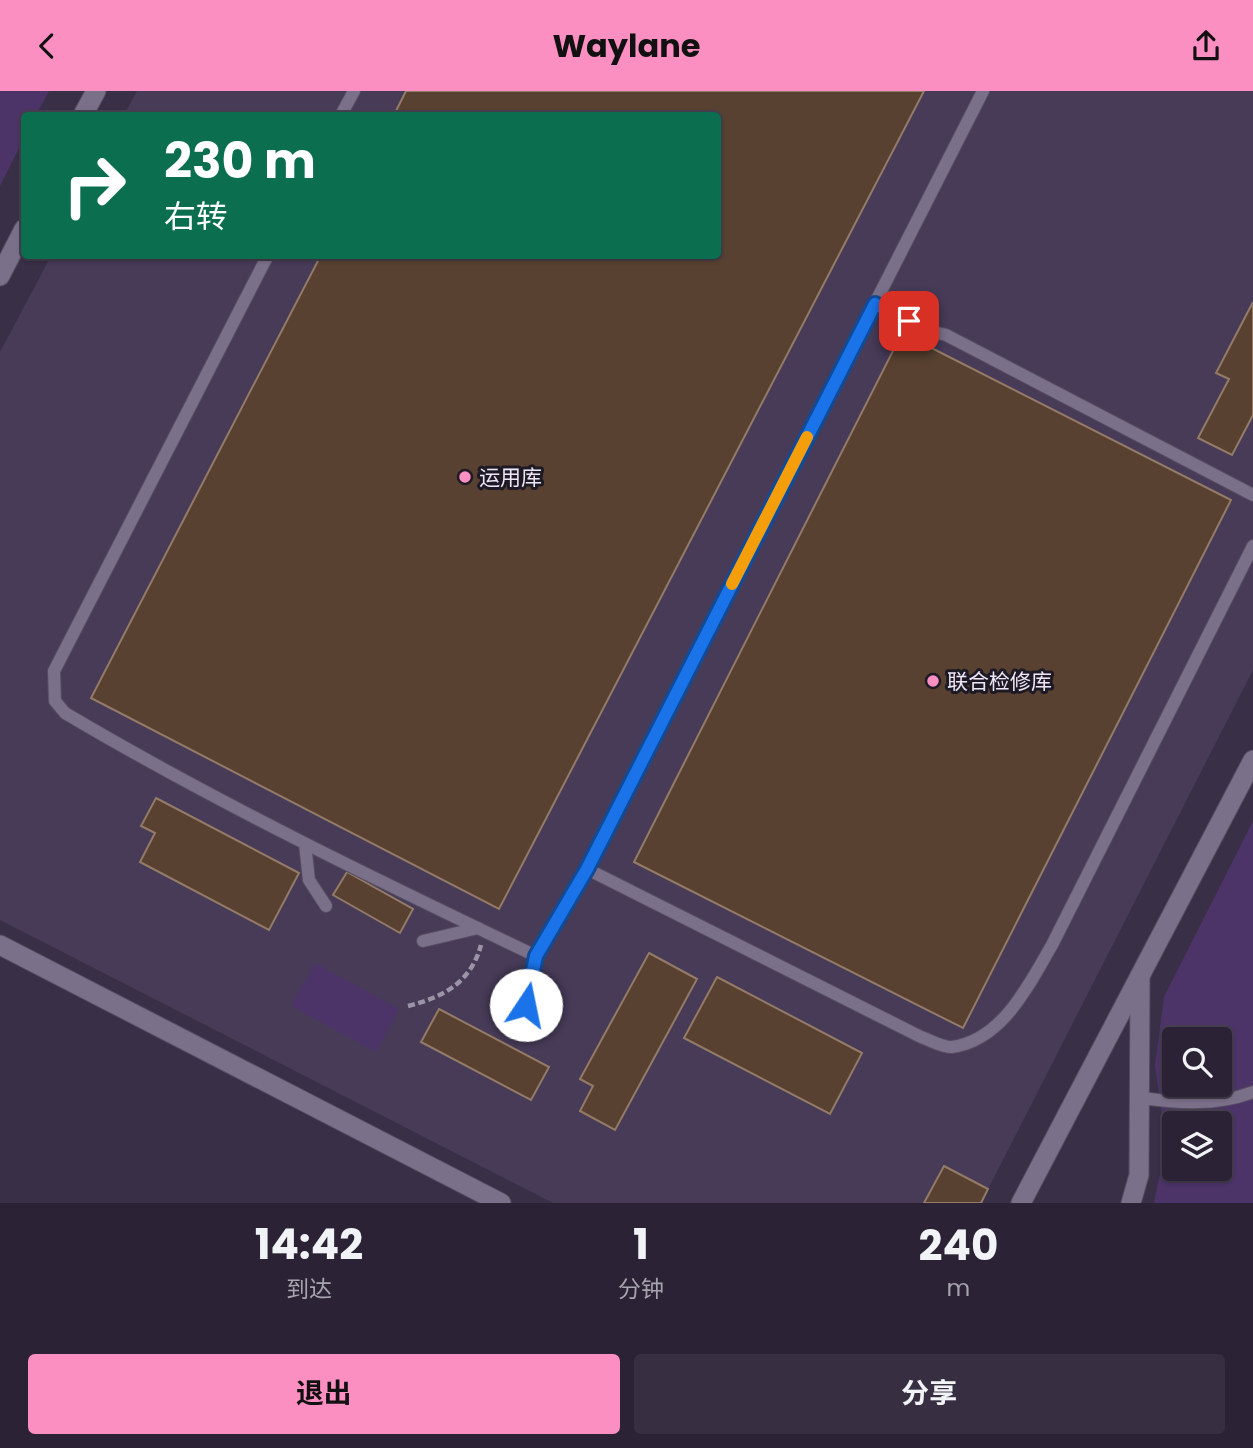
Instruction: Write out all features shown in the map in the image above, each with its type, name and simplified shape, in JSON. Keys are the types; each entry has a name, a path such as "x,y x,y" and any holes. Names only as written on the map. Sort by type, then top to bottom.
{"street":[{"path":"85,112 96,91"},
{"path":"0,276 21,235"},
{"path":"1021,1203 1140,971 1253,761"},
{"path":"0,945 501,1203"},
{"path":"1131,1203 1139,1175 1140,971"}],"lane":[{"path":"343,112 354,91"},
{"path":"512,1033 526,1005 536,956 587,869 983,91"},
{"path":"266,259 54,671 55,701 65,713 106,737 305,844 536,956"},
{"path":"875,304 926,330 946,335 974,349 1253,495"},
{"path":"587,869 921,1037 950,1047 982,1038 1020,1000 1052,945 1253,546"},
{"path":"305,844 309,880 326,906"},
{"path":"423,941 481,930"},
{"path":"1141,1098 1185,1104 1219,1101 1253,1092"}],"path":[{"path":"408,1006 447,993 458,985 470,972 481,930"}],"shaded area":[{"path":"0,91 49,91 38,112 21,112 21,144 0,186"},
{"path":"137,91 1253,91 1253,670 981,1203 553,1203 0,920 0,352 49,259 721,259 721,112 126,112"},
{"path":"1253,821 1253,1203 1154,1203 1162,1164 1162,1181 1232,1181 1232,1111 1162,1111 1162,1115 1155,1065 1164,997"},
{"path":"315,963 399,1009 376,1052 291,1006"}],"building":[{"name":"运用库","path":"406,91 924,91 499,909 91,698 319,259 721,259 721,112 396,112"},
{"path":"1253,302 1253,415 1232,455 1198,438 1229,379 1216,373"},
{"name":"联合检修库","path":"902,333 1231,500 963,1028 634,862"},
{"path":"156,798 299,873 269,930 140,862 155,833 141,826"},
{"path":"347,872 413,909 400,933 333,895"},
{"path":"649,953 697,979 615,1130 580,1111 593,1086 580,1079"},
{"path":"717,977 862,1053 830,1114 684,1038"},
{"path":"439,1009 549,1067 531,1100 421,1042"},
{"path":"944,1166 988,1189 981,1203 924,1203"}],"slow traffic":[{"path":"732,584 807,437"}],"place":[{"name":"运用库","path":"465,477"},
{"name":"联合检修库","path":"933,681"}],"route":[{"path":"526,1005 536,956 587,869 875,304 909,321"}]}
